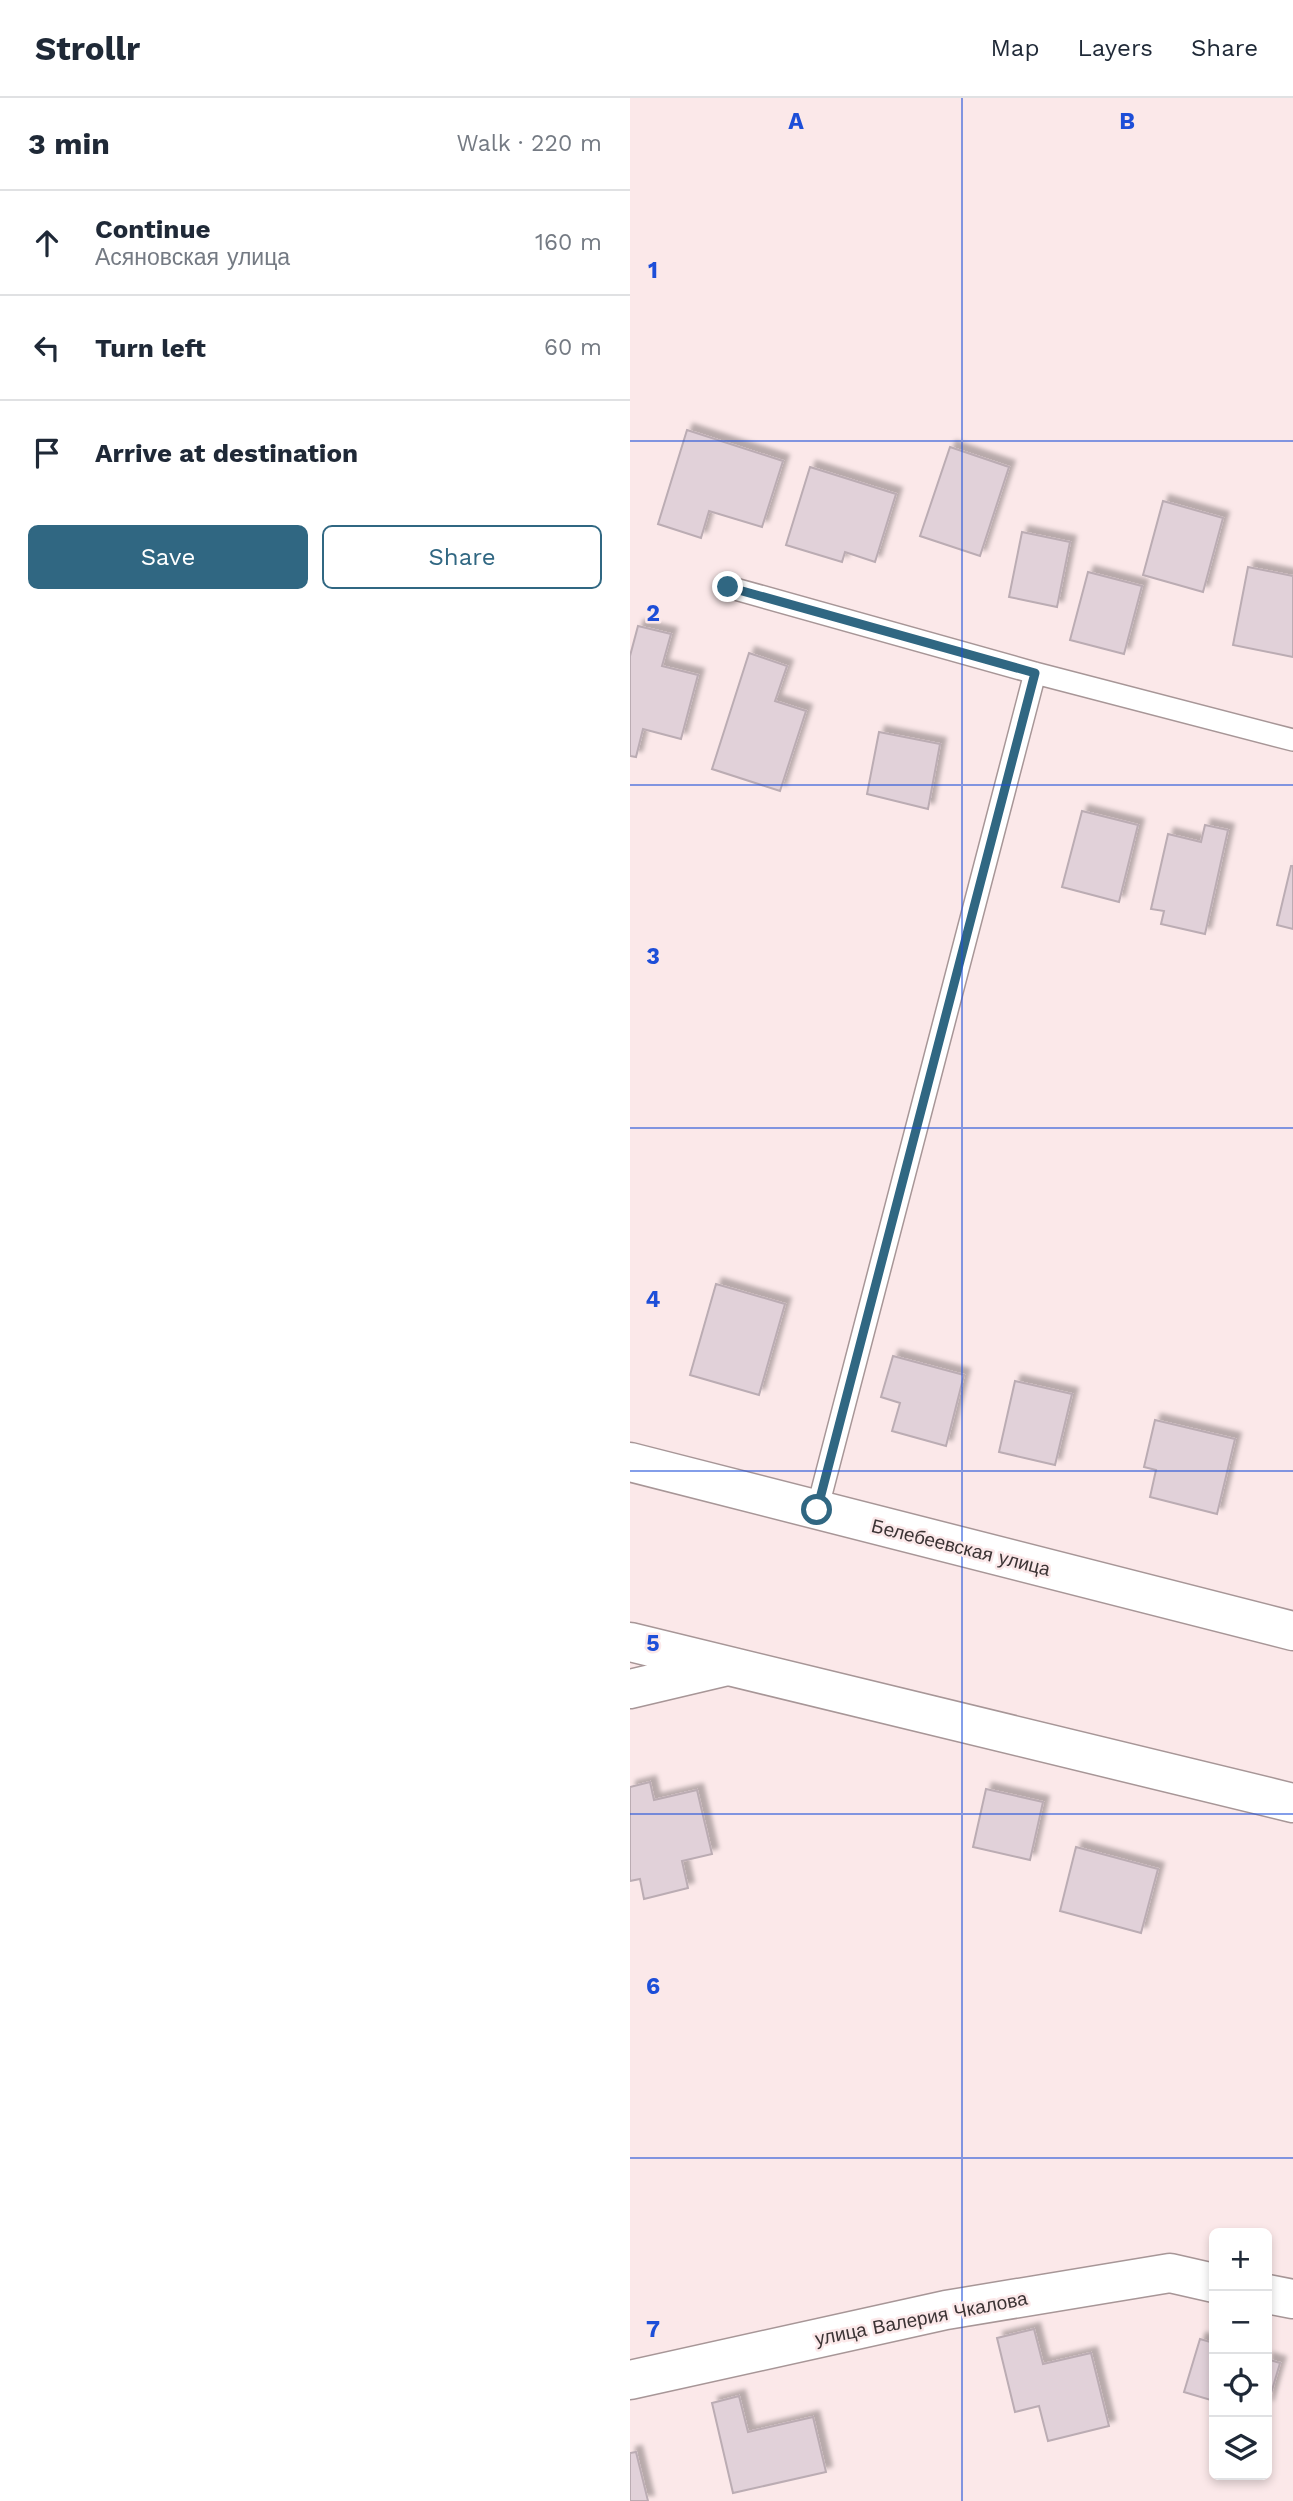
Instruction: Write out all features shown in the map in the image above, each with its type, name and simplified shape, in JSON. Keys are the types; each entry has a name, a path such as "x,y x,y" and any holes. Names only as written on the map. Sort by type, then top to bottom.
{"street":[{"name":"Белебеевская улица","path":"630,1462 1293,1632"},
{"path":"630,1642 1293,1803"},
{"path":"630,1689 728,1666"},
{"name":"улица Валерия Чкалова","path":"630,2380 972,2306 1170,2273 1209,2282"},
{"path":"1272,2295 1293,2299"}],"lane":[{"path":"728,587 1035,673 1293,740"},
{"path":"817,1510 1035,673"}],"building":[{"path":"687,430 783,461 762,527 709,511 701,538 658,524"},
{"path":"950,447 1009,467 980,556 920,536"},
{"path":"810,467 896,494 875,562 845,552 842,562 786,545"},
{"path":"1163,501 1223,518 1203,592 1143,575"},
{"path":"1022,532 1070,542 1057,607 1009,597"},
{"path":"1248,567 1293,576 1293,657 1233,645"},
{"path":"1088,572 1142,586 1124,654 1070,640"},
{"path":"638,626 671,634 662,666 698,675 681,739 643,729 636,757 630,756 630,656"},
{"path":"749,653 787,666 775,701 806,711 780,791 712,769"},
{"path":"879,732 940,744 928,809 867,794"},
{"path":"1082,811 1138,825 1119,902 1062,887"},
{"path":"1205,825 1228,830 1205,934 1161,924 1164,911 1151,909 1168,834 1201,842"},
{"path":"1293,866 1293,929 1277,925"},
{"path":"716,1284 785,1304 759,1395 690,1375"},
{"path":"893,1356 964,1375 946,1446 892,1431 900,1403 881,1397"},
{"path":"1015,1381 1072,1394 1055,1465 999,1452"},
{"path":"1155,1420 1235,1439 1217,1514 1150,1497 1156,1470 1144,1467"},
{"path":"650,1782 654,1800 697,1790 712,1854 682,1861 688,1888 644,1899 640,1879 630,1881 630,1787"},
{"path":"986,1789 1043,1802 1030,1860 973,1847"},
{"path":"1076,1847 1158,1869 1141,1933 1060,1911"},
{"path":"1034,2329 1043,2364 1091,2353 1109,2426 1048,2441 1039,2406 1015,2412 997,2338"},
{"path":"1200,2339 1209,2342 1209,2400 1184,2392"},
{"path":"1272,2361 1280,2363 1272,2390"},
{"path":"739,2396 748,2432 813,2417 826,2472 733,2493 712,2403"},
{"path":"636,2452 648,2501 630,2501 630,2453"}],"route":[{"path":"728,587 1035,673 817,1510"}]}
